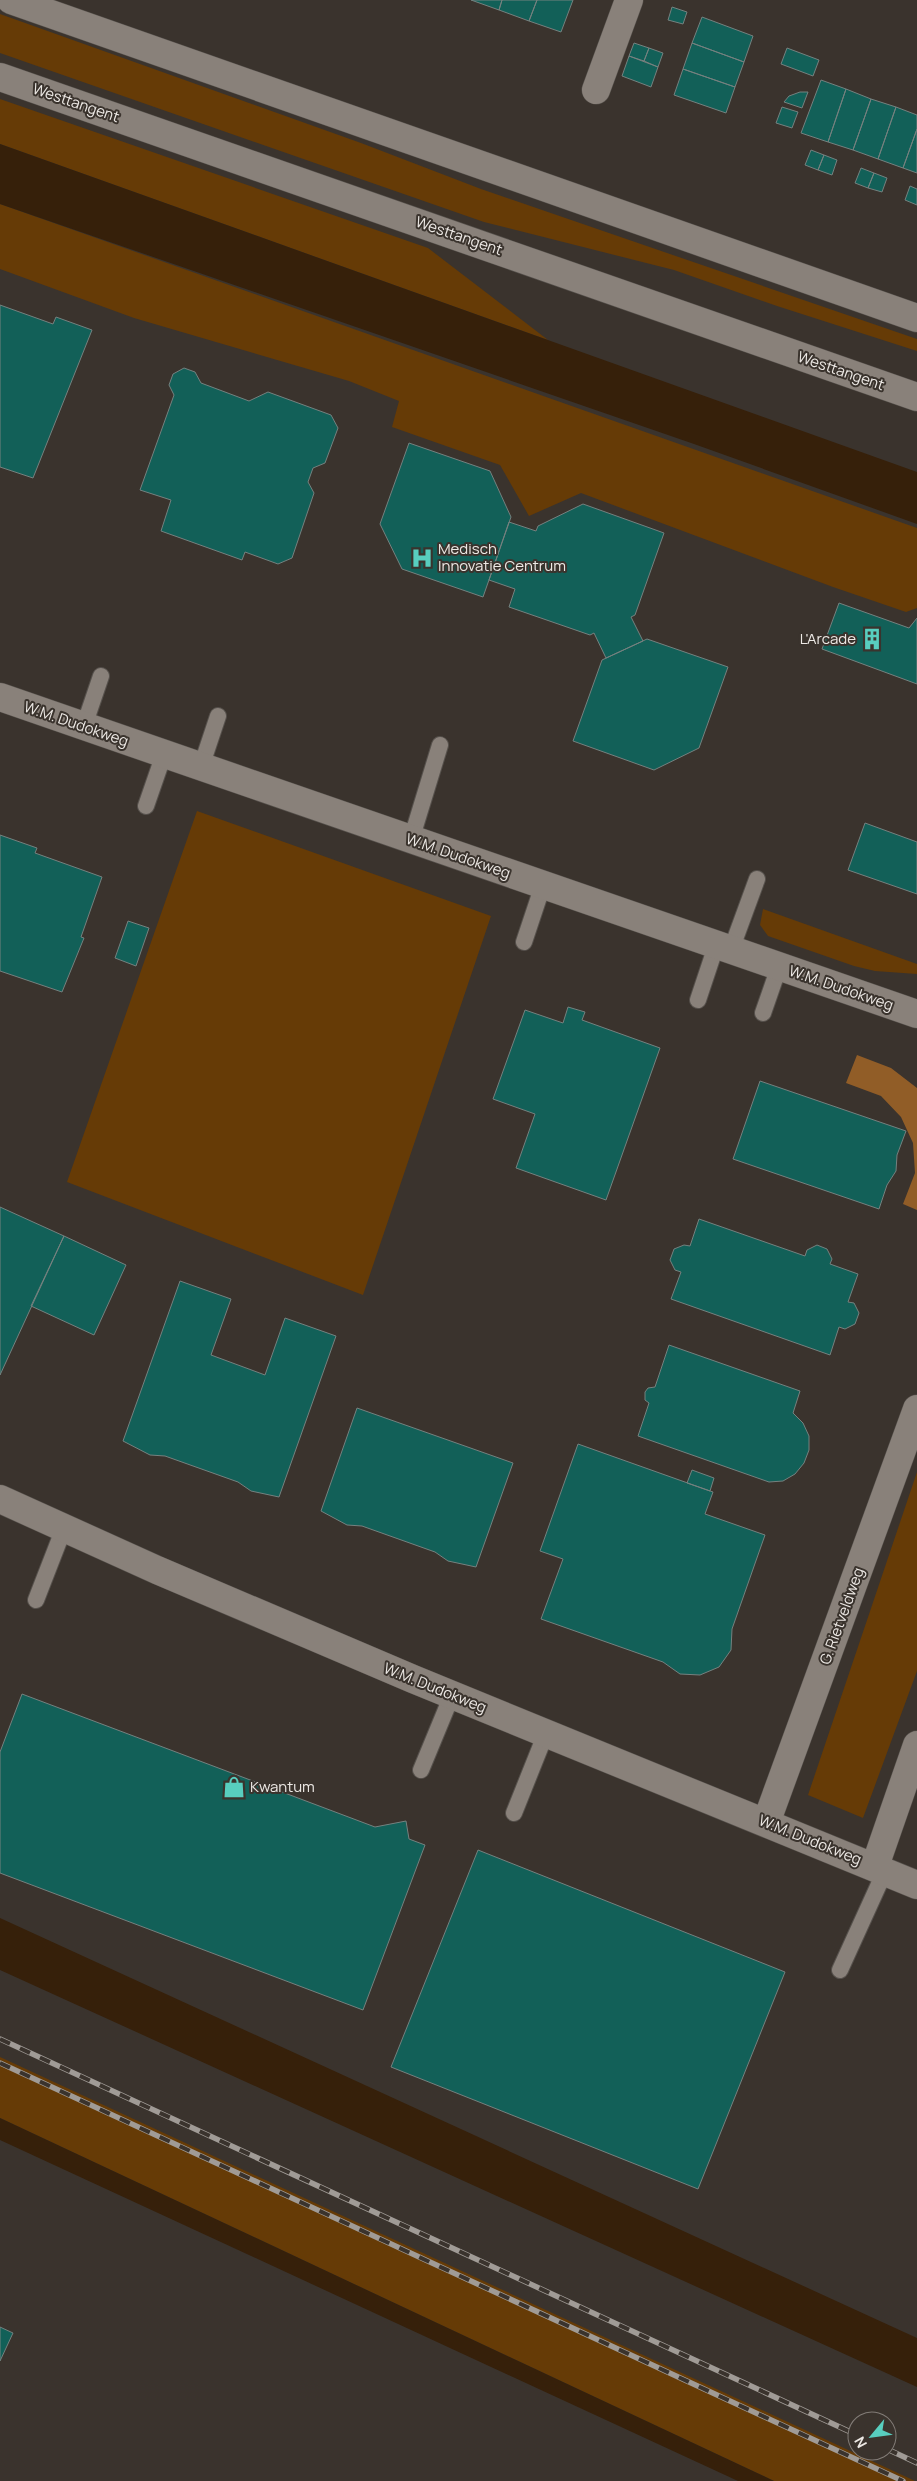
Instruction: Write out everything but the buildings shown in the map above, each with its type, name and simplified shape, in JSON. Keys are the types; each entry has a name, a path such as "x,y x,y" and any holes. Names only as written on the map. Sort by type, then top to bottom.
{"street":[{"path":"11,0 917,318"},
{"path":"596,90 629,0"},
{"name":"Westtangent","path":"0,76 917,397"},
{"name":"W.M. Dudokweg","path":"0,697 917,1014"},
{"name":"G. Rietveldweg","path":"766,1823 917,1409"},
{"name":"W.M. Dudokweg","path":"0,1499 157,1570 452,1695 917,1885"},
{"path":"880,1869 917,1745"}],"lane":[{"path":"84,726 100,676"},
{"path":"201,767 218,716"},
{"path":"411,840 440,745"},
{"path":"146,806 164,754"},
{"path":"698,1000 757,879"},
{"path":"524,942 543,885"},
{"path":"763,1013 779,967"},
{"path":"36,1600 64,1528"},
{"path":"422,1770 452,1695"},
{"path":"514,1813 546,1733"},
{"path":"840,1970 880,1869"}],"shaded area":[{"path":"0,14 361,143 481,189 917,339 917,351 777,306 674,270 484,222 0,53"},
{"path":"0,99 428,248 548,340 0,144"},
{"path":"0,144 917,472 917,524 694,444 0,204"},
{"path":"0,204 917,528 917,608 906,612 833,587 581,493 529,516 500,465 392,427 399,401 349,381 134,318 0,269"},
{"path":"197,811 491,916 363,1295 67,1182"},
{"path":"763,909 917,964 917,974 875,971 854,966 768,936 760,925"},
{"path":"857,1055 891,1068 917,1088 917,1210 903,1204 915,1173 913,1143 901,1117 881,1096 846,1083"},
{"path":"917,1472 917,1671 863,1818 808,1795"},
{"path":"0,1918 917,2338 917,2387 0,1970"},
{"path":"0,2057 847,2449 847,2461 872,2461 915,2481 774,2481 0,2118"},
{"path":"0,2118 774,2481 738,2481 0,2140"}],"railway":[{"path":"0,2039 847,2430"},
{"path":"0,2063 903,2481"},
{"path":"897,2454 917,2463"}],"place":[{"name":"Medisch Innovatie Centrum","path":"422,558"},
{"name":"L'Arcade","path":"872,639"},
{"name":"Kwantum","path":"234,1787"}]}
